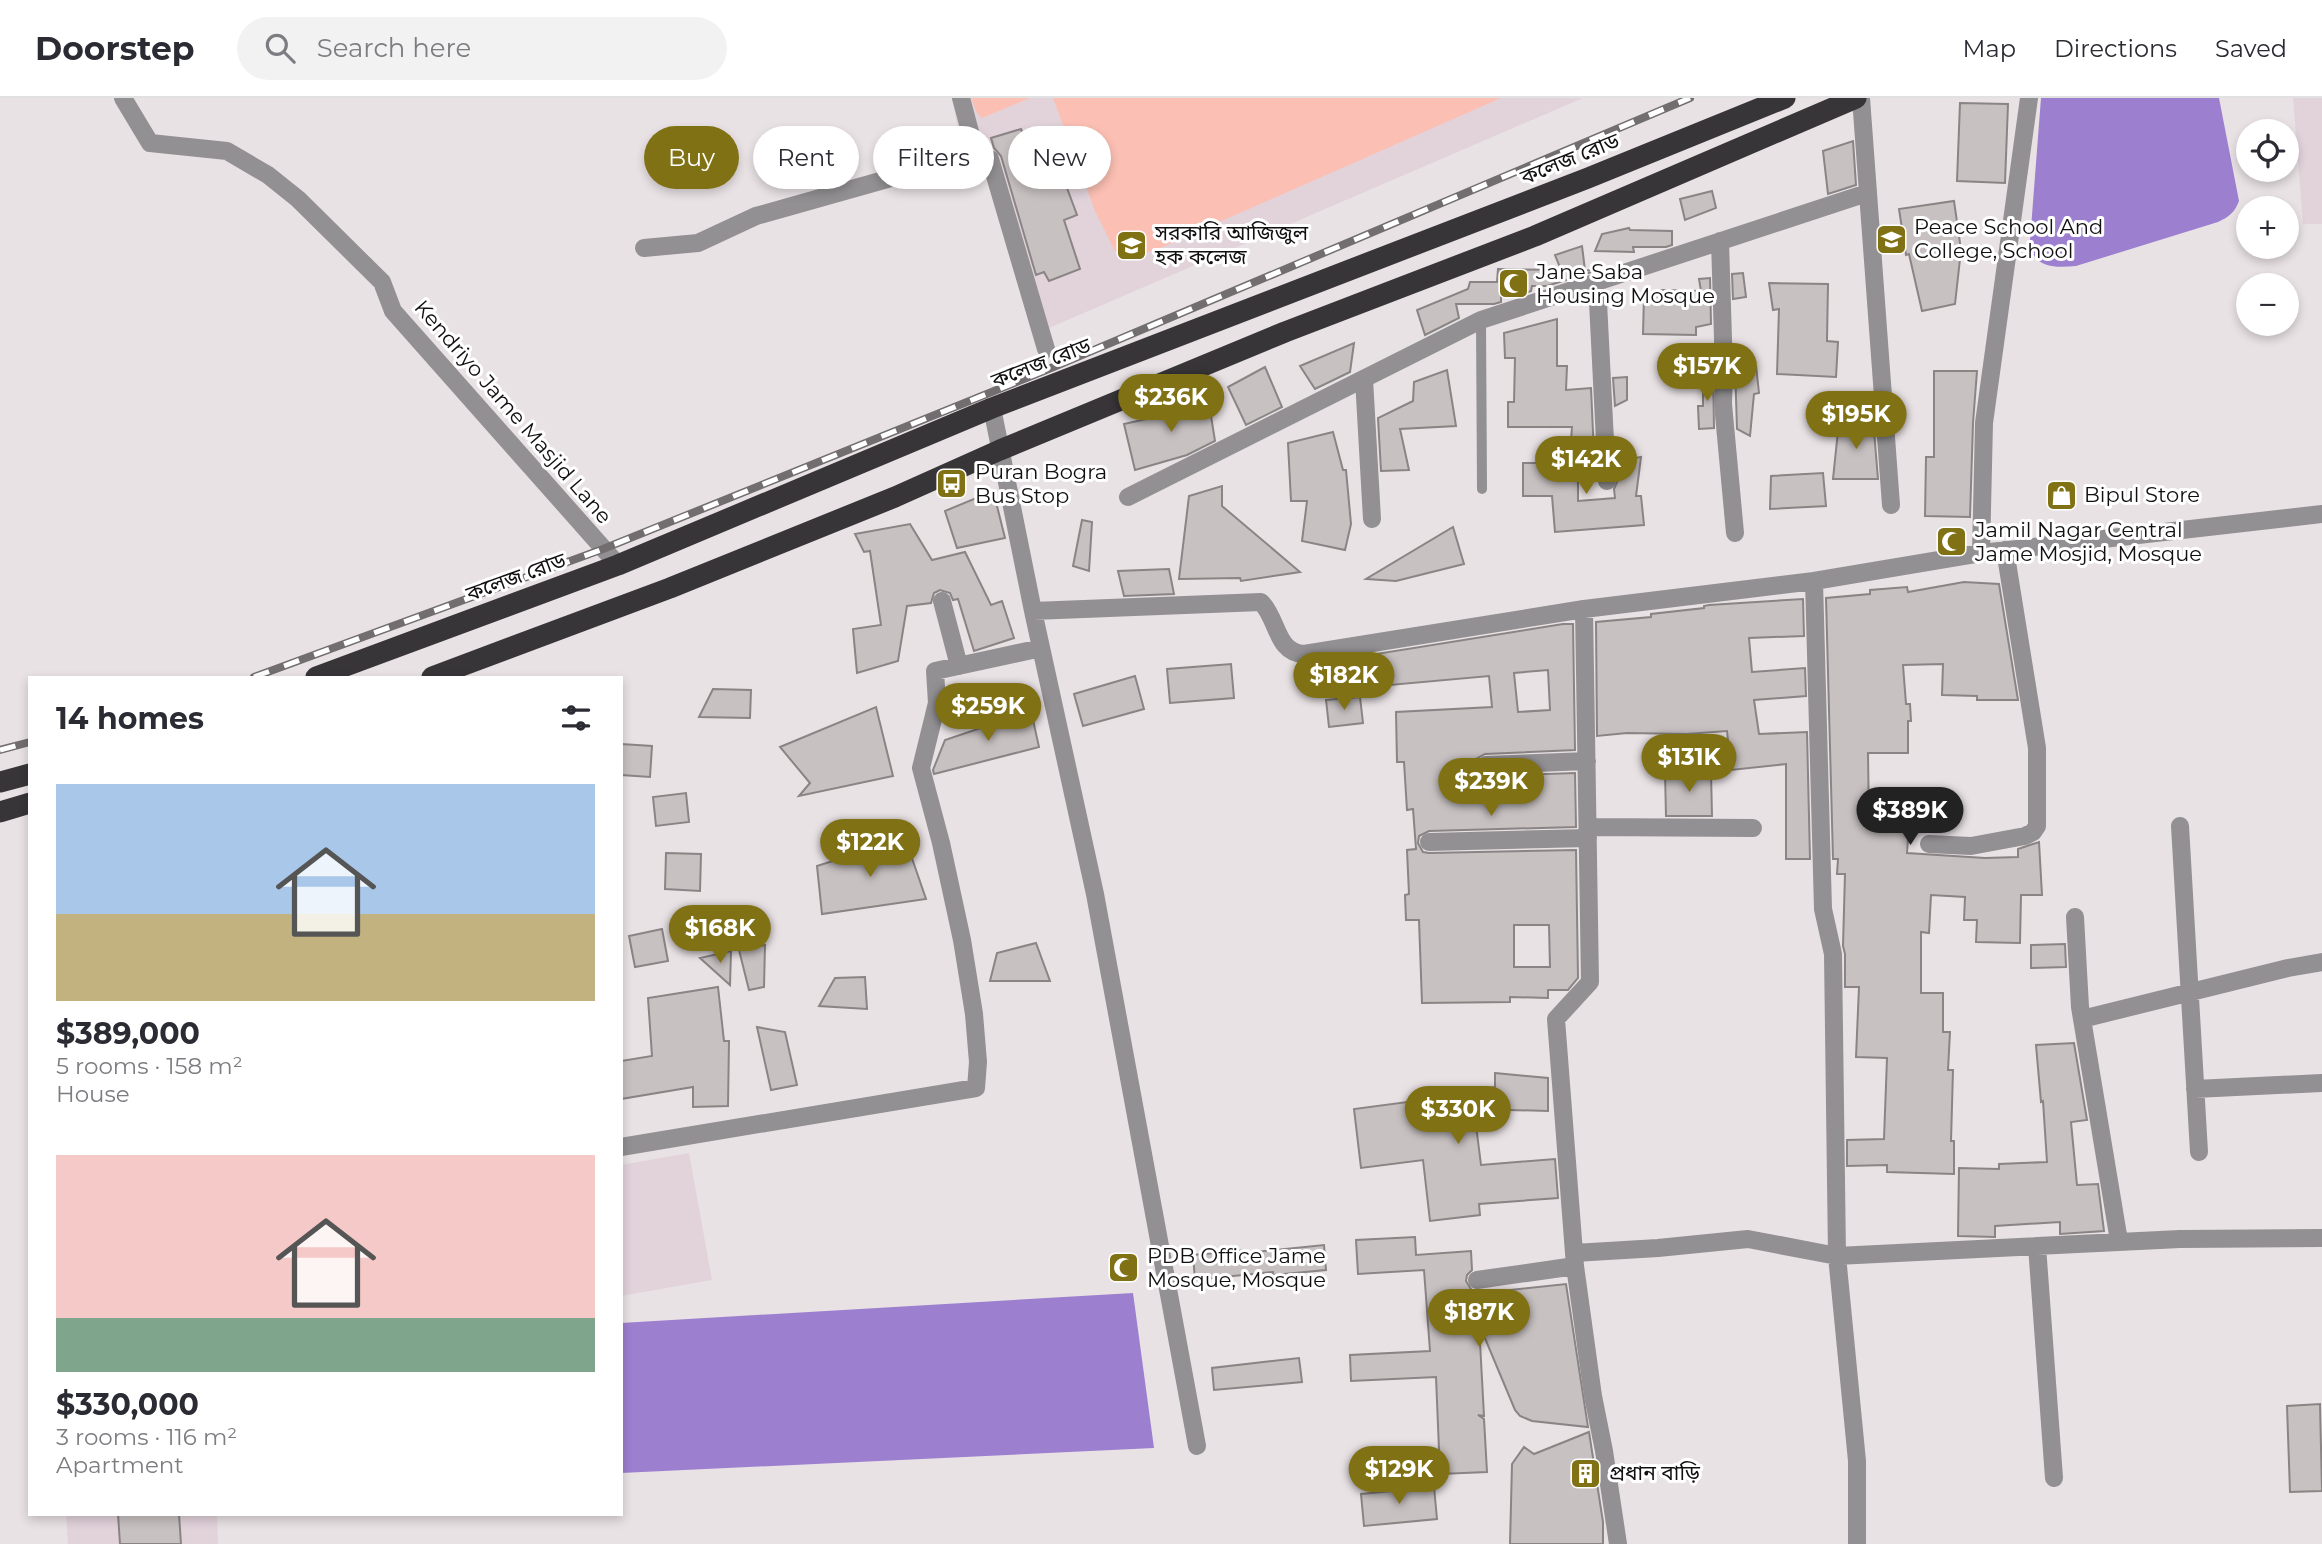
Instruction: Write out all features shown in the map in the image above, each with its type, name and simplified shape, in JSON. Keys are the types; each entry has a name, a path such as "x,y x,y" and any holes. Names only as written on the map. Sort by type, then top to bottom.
{"highway":[{"name":"কলেজ রোড","path":"319,676 618,565 992,408 1588,178 1785,98"},
{"path":"435,676 670,588 895,497 1000,450 1285,332 1535,236 1858,98"},
{"path":"0,782 28,775"},
{"path":"0,812 28,804"}],"street":[{"name":"Kendriyo Jame Masjid Lane","path":"123,98 150,143 227,151 268,175 298,199 382,282 393,311 618,565"},
{"path":"961,98 968,126"},
{"path":"1858,98 1891,505"},
{"path":"1981,553 1984,423 2029,98"},
{"path":"994,173 1046,349"},
{"path":"644,248 698,243 756,216 873,183"},
{"path":"1128,497 1481,320 1867,193"},
{"path":"1720,241 1723,404 1735,533"},
{"path":"1597,282 1607,481"},
{"path":"1364,379 1372,519"},
{"path":"992,408 1032,611 1095,894 1197,1446"},
{"path":"1032,611 1251,600 1261,602 1266,607 1285,647 1295,653 1304,654 1584,609 1814,581 1981,553 2322,514"},
{"path":"1928,844 1971,846 2025,836 2037,826 2037,748 2005,550"},
{"path":"1814,581 1823,909 1833,954 1837,1256 1857,1461 1857,1544"},
{"path":"942,601 959,666"},
{"path":"1584,609 1590,982 1556,1019 1575,1259 1593,1396 1618,1544"},
{"path":"623,1147 976,1088 978,1062 974,1014 962,940 921,768 937,703 935,671 1041,648"},
{"path":"1486,765 1587,761"},
{"path":"2180,826 2199,1152"},
{"path":"1429,842 1588,833 1753,828"},
{"path":"2075,917 2082,1019 2119,1241"},
{"path":"2082,1019 2322,962"},
{"path":"2195,1089 2322,1083"},
{"path":"1477,1280 1575,1259 1748,1239 1837,1256 2119,1241 2322,1238"},
{"path":"2037,1246 2054,1478"}],"lane":[{"path":"1481,320 1482,489"}],"shaded area":[{"name":"সরকারি আজিজুল হক কলেজ","path":"952,98 1583,98 1049,328 1036,300 1006,189 994,176 994,126 957,126"},
{"path":"971,98 1030,98 982,118"},
{"path":"1053,98 1501,98 1158,249 1132,257 1115,251 1087,189 1111,189 1111,126 1063,126"},
{"path":"2041,98 2219,98 2238,196 2236,208 2228,216 2218,222 2076,266 2052,266 2039,261 2031,250"},
{"path":"2293,98 2322,98 2322,224 2303,224 2299,119 2295,119"},
{"path":"689,1153 712,1280 623,1296 623,1165"},
{"path":"1133,1293 1154,1448 623,1473 623,1323"},
{"path":"66,1516 217,1516 218,1544 68,1544"}],"building":[{"path":"1960,103 2008,104 2005,183 1957,181"},
{"path":"1008,133 1008,180 1001,156 994,148 994,137"},
{"path":"1853,141 1856,185 1828,194 1823,151"},
{"path":"1011,189 1067,189 1077,215 1064,220 1080,269 1049,281 1044,272 1036,275"},
{"path":"1712,191 1716,208 1685,220 1680,199"},
{"path":"1954,201 1961,250 1955,304 1922,311 1909,254 1906,255 1899,209"},
{"path":"1629,228 1672,231 1672,245 1633,247 1634,252 1595,251 1602,234"},
{"path":"1582,246 1585,270 1595,271 1547,286 1532,286 1531,291 1523,294 1501,293 1501,302 1494,304 1456,304 1459,318 1425,335 1417,310 1468,289 1470,282 1497,282 1498,269 1561,270 1555,255"},
{"path":"1743,273 1746,297 1733,299 1732,274"},
{"path":"1710,278 1711,324 1696,327 1696,335 1643,334 1644,295 1663,290 1701,291 1699,279"},
{"path":"1769,283 1828,284 1827,341 1838,342 1836,377 1777,374 1779,309 1773,310"},
{"path":"1557,319 1557,366 1567,366 1566,390 1591,388 1594,454 1570,453 1572,427 1508,427 1508,402 1514,402 1515,358 1505,358 1504,333"},
{"path":"1354,343 1350,372 1315,389 1300,366"},
{"path":"1756,366 1759,393 1754,394 1750,436 1737,429 1735,367"},
{"path":"1265,367 1282,407 1246,425 1228,387"},
{"path":"1447,370 1456,426 1400,429 1409,470 1381,471 1378,418 1413,401 1414,382"},
{"path":"1934,371 1977,371 1970,517 1925,516 1926,457 1934,457"},
{"path":"1703,372 1713,372 1714,428 1699,429 1698,406 1703,406"},
{"path":"1627,377 1627,400 1615,406 1613,378"},
{"path":"1208,397 1215,441 1187,455 1135,470 1124,424 1173,413 1171,408"},
{"path":"1873,419 1878,479 1833,479 1839,421"},
{"path":"1333,432 1343,470 1346,470 1351,524 1345,550 1302,541 1307,501 1291,501 1288,443"},
{"path":"1641,457 1636,496 1641,496 1644,525 1555,532 1552,496 1523,496 1523,463 1578,463 1578,501 1615,498 1617,461"},
{"path":"1823,473 1826,506 1770,509 1771,476"},
{"path":"1222,486 1222,506 1300,572 1241,581 1240,578 1179,579 1189,496"},
{"path":"986,494 994,494 1005,538 957,548 945,511"},
{"path":"1082,520 1092,522 1089,571 1073,566"},
{"path":"910,524 932,560 965,552 991,605 1002,601 1014,638 974,651 958,599 953,600 950,593 940,590 934,593 931,603 907,606 898,661 857,673 853,629 881,625 870,551 864,552 855,534"},
{"path":"1453,527 1464,564 1396,581 1366,579"},
{"path":"1169,569 1174,594 1124,596 1118,571"},
{"path":"1964,582 1999,584 2018,700 1977,700 1977,696 1942,695 1943,664 1903,665 1906,704 1910,704 1911,721 1908,721 1908,753 1868,753 1869,822 1909,825 1907,853 1985,858 2018,857 2018,849 2039,842 2042,895 2021,895 2020,943 1976,942 1977,920 1964,920 1965,897 1931,895 1929,933 1921,932 1921,993 1943,993 1943,1032 1950,1032 1948,1070 1953,1070 1951,1141 1954,1141 1954,1174 1887,1172 1887,1165 1847,1166 1847,1140 1884,1139 1887,1058 1856,1057 1859,987 1845,987 1845,874 1837,874 1838,859 1833,859 1826,598 1907,587 1908,592"},
{"path":"1803,599 1804,636 1749,638 1752,672 1805,668 1806,696 1754,700 1759,734 1807,732 1810,859 1786,859 1786,764 1731,770 1727,731 1597,736 1596,622 1651,617 1651,614 1704,608 1709,605"},
{"path":"1573,624 1575,750 1485,754 1476,759 1475,766 1480,775 1486,776 1575,773 1576,827 1429,831 1419,836 1418,843 1423,852 1429,853 1576,850 1578,978 1568,990 1548,990 1548,998 1510,997 1510,1002 1422,1003 1419,920 1406,920 1405,895 1409,894 1407,850 1416,849 1413,809 1407,810 1404,762 1397,762 1396,712 1492,707 1489,676 1379,686 1376,654","holes":["1548,670 1550,710 1518,712 1514,673","1514,925 1549,925 1550,967 1514,967"]},
{"path":"1231,664 1234,698 1170,703 1167,669"},
{"path":"1135,676 1144,709 1083,726 1074,694"},
{"path":"713,689 751,690 750,718 699,717"},
{"path":"1360,697 1363,723 1329,727 1326,700"},
{"path":"876,707 893,776 799,796 810,783 780,747"},
{"path":"1031,711 1039,747 934,774 933,770 945,740"},
{"path":"623,744 652,746 650,777 623,775"},
{"path":"1665,772 1711,772 1712,816 1666,816"},
{"path":"686,793 689,822 656,826 653,797"},
{"path":"905,838 926,899 822,914 817,866"},
{"path":"666,853 701,854 700,891 665,889"},
{"path":"662,929 668,961 635,967 629,936"},
{"path":"1036,943 1050,981 990,981 997,953"},
{"path":"2065,944 2066,967 2031,968 2031,945"},
{"path":"765,945 764,987 749,990 739,950"},
{"path":"731,951 730,985 700,958"},
{"path":"865,977 867,1009 819,1006 835,978"},
{"path":"718,987 724,1041 729,1041 728,1106 693,1107 693,1087 623,1099 623,1061 652,1056 648,998"},
{"path":"757,1027 785,1032 797,1085 771,1090"},
{"path":"2074,1043 2087,1120 2071,1122 2077,1185 2098,1184 2104,1231 2060,1234 2060,1222 1995,1226 1995,1237 1958,1236 1959,1168 1999,1169 1999,1164 2047,1162 2036,1045"},
{"path":"1495,1073 1548,1078 1548,1111 1474,1109 1481,1165 1555,1159 1558,1198 1479,1204 1480,1215 1430,1221 1423,1160 1361,1168 1354,1109 1423,1100 1422,1096 1495,1087"},
{"path":"1415,1237 1416,1255 1471,1251 1472,1270 1466,1281 1474,1294 1566,1284 1588,1427 1532,1421 1520,1416 1515,1410 1479,1324 1484,1416 1478,1415 1484,1419 1487,1472 1440,1474 1436,1377 1351,1381 1350,1355 1430,1351 1424,1270 1358,1274 1356,1240"},
{"path":"1324,1245 1326,1270 1195,1280 1193,1255"},
{"path":"1299,1358 1302,1382 1214,1390 1212,1368"},
{"path":"2320,1404 2322,1491 2290,1492 2287,1406"},
{"path":"1589,1432 1603,1522 1603,1544 1510,1544 1512,1464 1524,1447 1534,1454"},
{"path":"1434,1487 1437,1519 1364,1526 1361,1494"},
{"path":"118,1516 179,1516 181,1544 120,1544"}],"railway":[{"path":"257,676 603,549 1056,366 1690,98"},
{"path":"0,750 28,743"}],"place":[{"name":"Peace School And College, School","path":"1891,239"},
{"name":"সরকারি আজিজুল হক কলেজ","path":"1132,245"},
{"name":"Jane Saba Housing Mosque","path":"1513,284"},
{"name":"Puran Bogra Bus Stop","path":"952,484"},
{"name":"Bipul Store","path":"2061,495"},
{"name":"Jamil Nagar Central Jame Mosjid, Mosque","path":"1952,542"},
{"name":"PDB Office Jame Mosque, Mosque","path":"1124,1268"},
{"name":"প্রধান বাড়ি","path":"1586,1473"}]}
